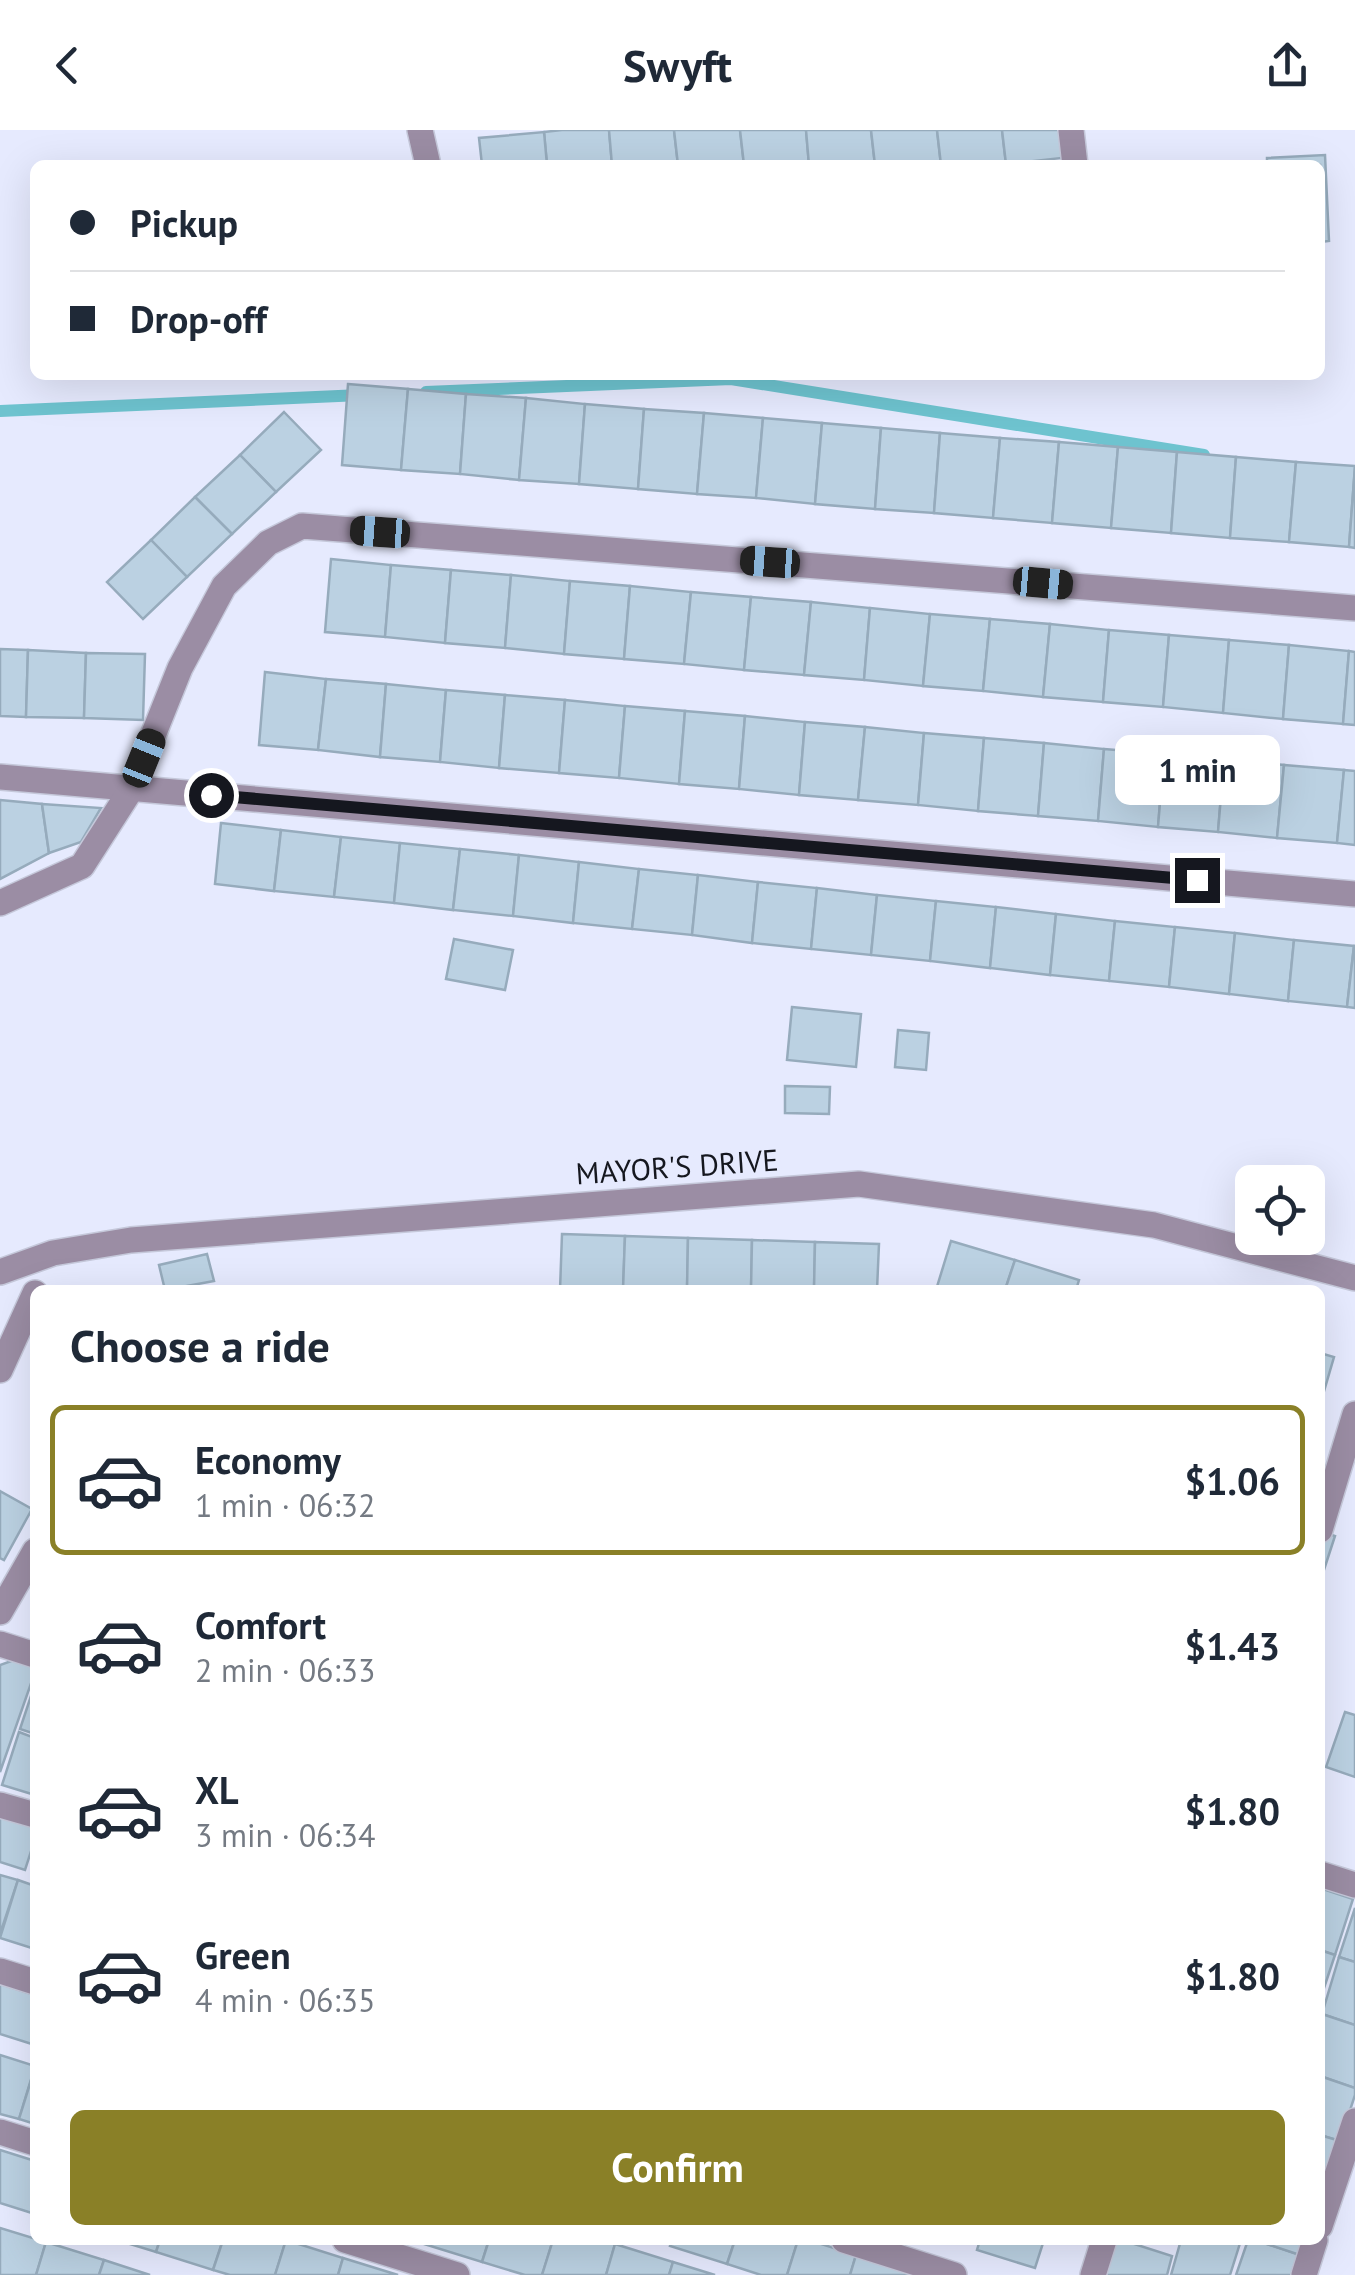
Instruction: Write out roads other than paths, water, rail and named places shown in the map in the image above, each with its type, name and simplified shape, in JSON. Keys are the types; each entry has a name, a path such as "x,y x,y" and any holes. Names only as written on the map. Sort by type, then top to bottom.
{"street":[{"path":"420,130 427,160"},
{"path":"1071,130 1074,160"},
{"path":"0,903 82,866 132,788 180,668 224,586 268,543 302,526 1355,608"},
{"path":"0,777 1355,894"},
{"name":"MAYOR'S DRIVE","path":"0,1272 53,1253 131,1240 859,1184 1154,1225 1355,1278"},
{"path":"39,1285 53,1253"},
{"path":"0,1370 30,1304"},
{"path":"1326,1492 1355,1414"},
{"path":"0,1612 30,1560"},
{"path":"0,1644 30,1653"},
{"path":"0,1805 30,1814"},
{"path":"1325,1876 1355,1885"},
{"path":"0,1971 30,1980"},
{"path":"1325,2211 1355,2120"},
{"path":"0,2132 30,2141"},
{"path":"362,2245 457,2275"},
{"path":"860,2245 954,2275"},
{"path":"1093,2275 1102,2245"},
{"path":"1304,2275 1313,2245"}],"waterway":[{"path":"426,392 708,380"},
{"path":"737,380 1204,455"},
{"path":"0,411 361,395"}]}
